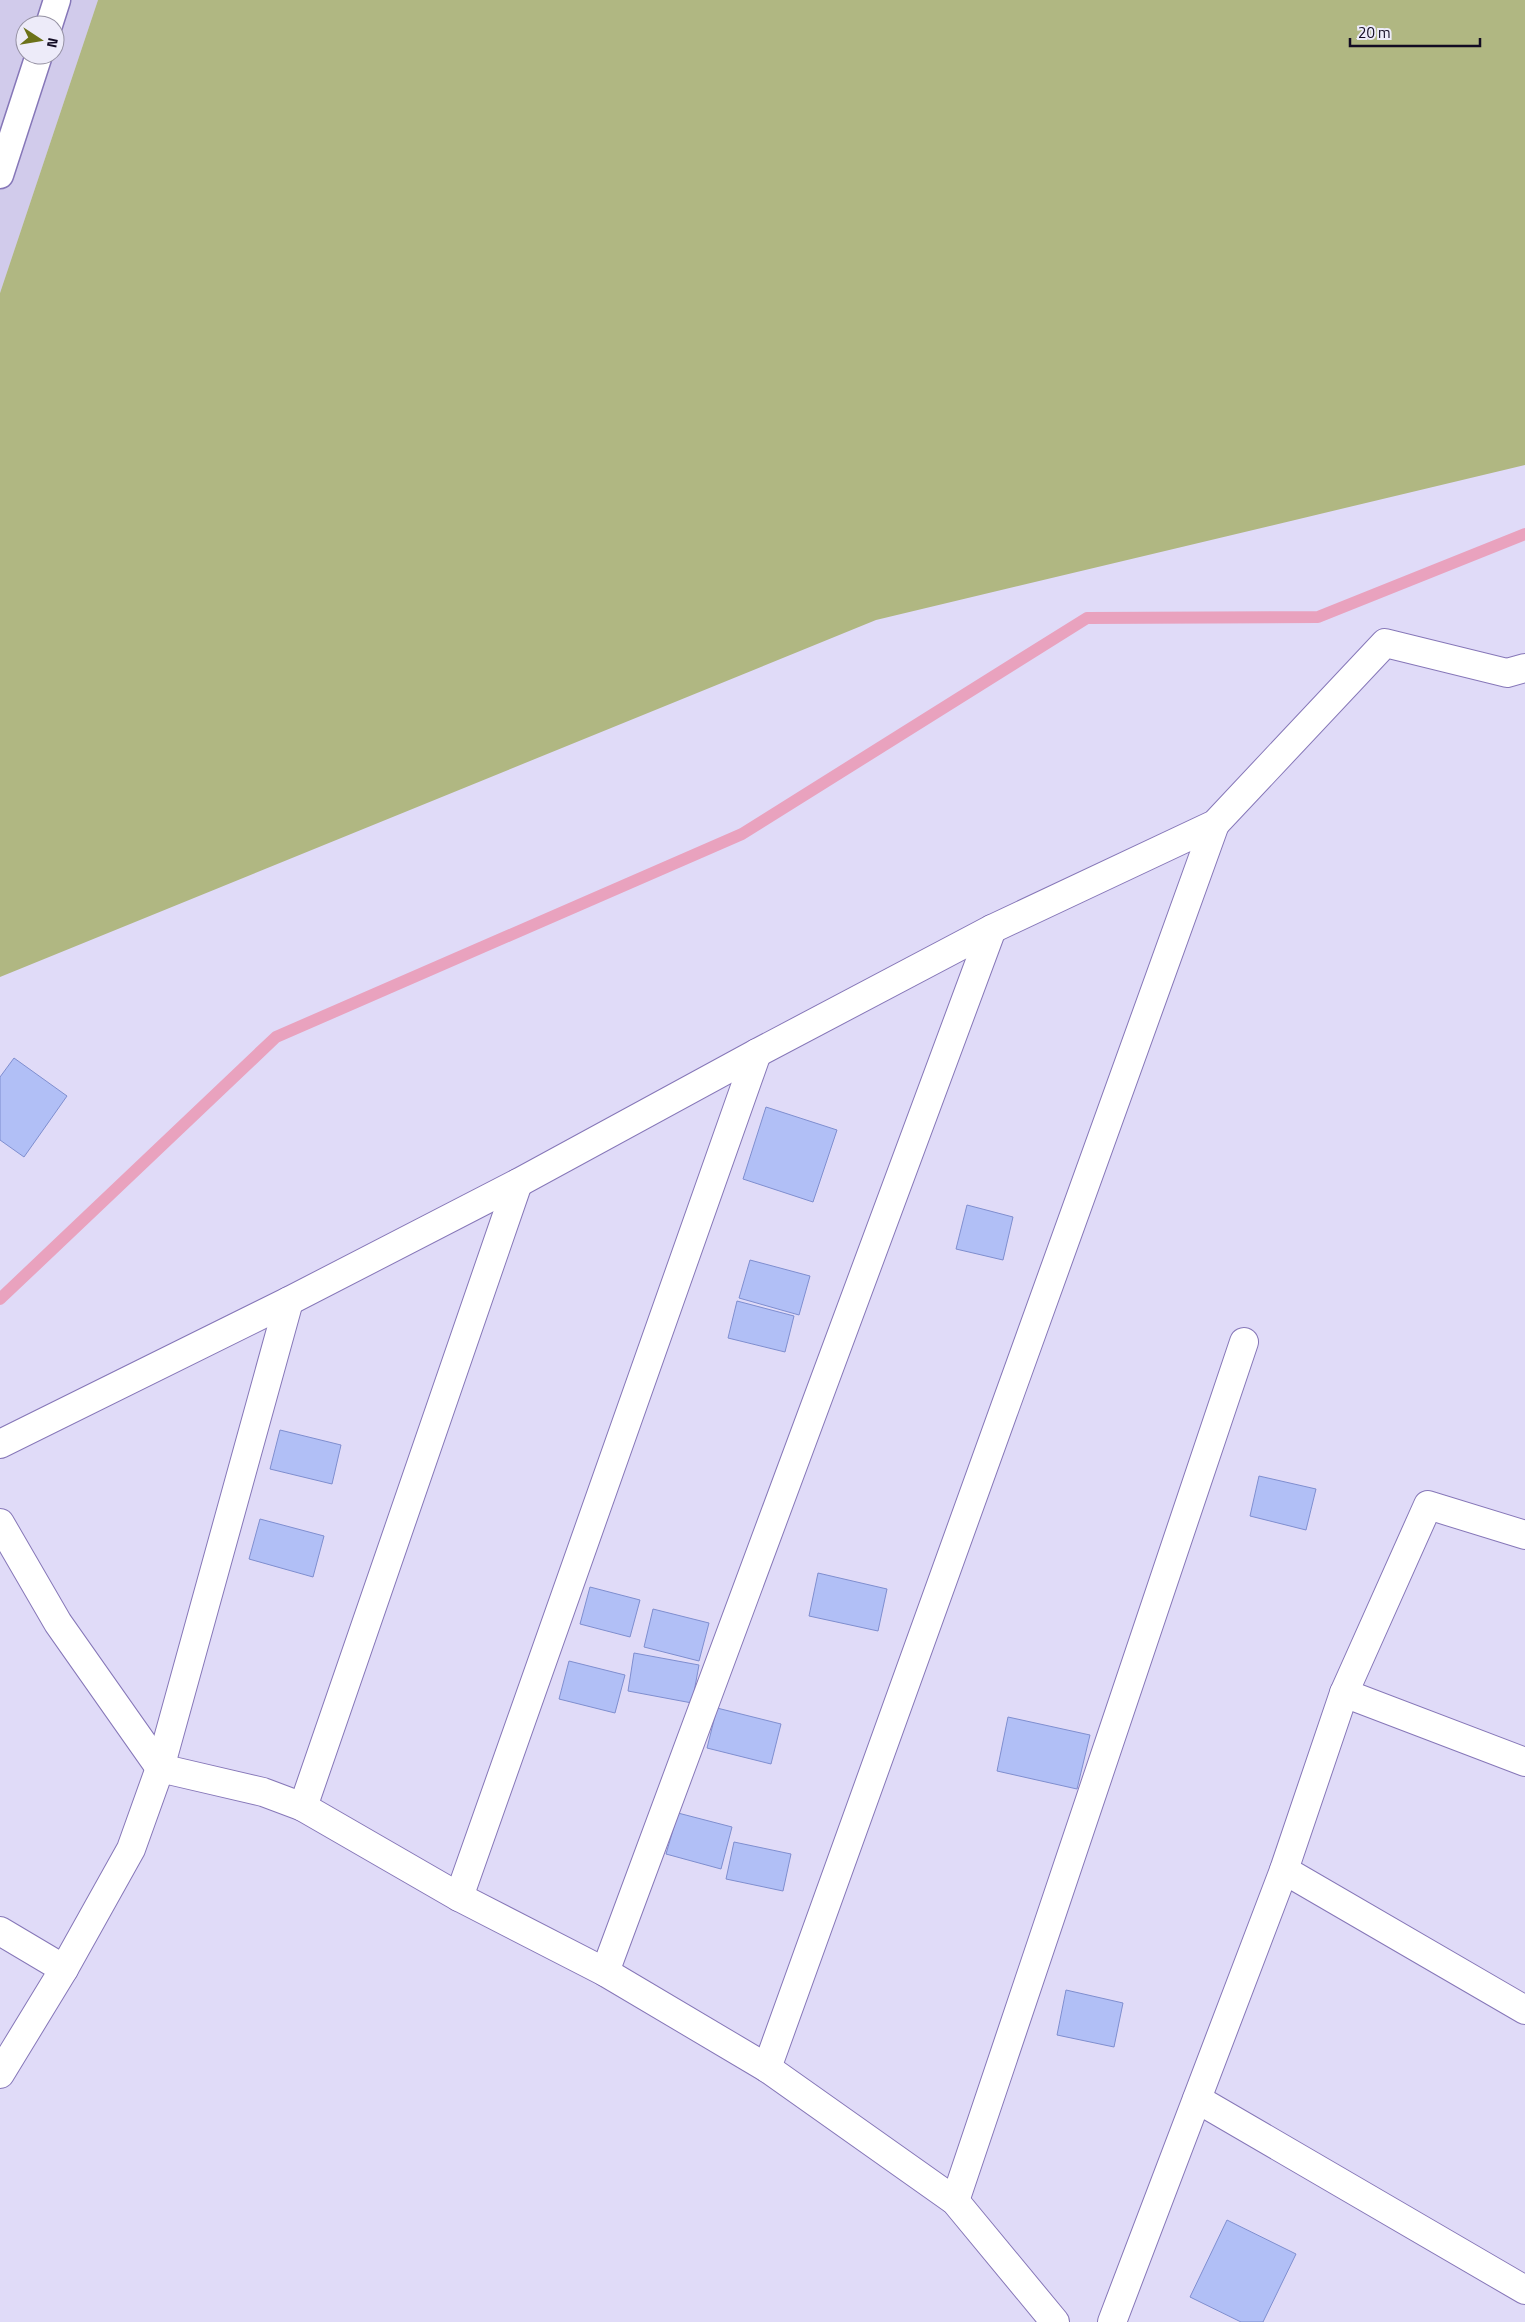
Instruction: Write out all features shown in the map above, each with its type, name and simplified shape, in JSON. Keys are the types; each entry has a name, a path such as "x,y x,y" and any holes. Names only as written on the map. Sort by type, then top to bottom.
{"street":[{"path":"0,1444 289,1301 518,1183 757,1053 992,929 1215,824 1385,643 1507,673 1525,668"},
{"path":"767,2068 1215,824"},
{"path":"605,1972 992,929"},
{"path":"459,1897 757,1053"},
{"path":"303,1807 518,1183"},
{"path":"0,2074 64,1969 131,1849 160,1768 289,1301"},
{"path":"955,2201 1244,1342"},
{"path":"1112,2322 1284,1870 1344,1693 1428,1505 1525,1535"},
{"path":"0,1523 58,1623 160,1768 263,1792 303,1807 459,1897 605,1972 767,2068 955,2201 1054,2322"},
{"path":"1344,1693 1525,1762"},
{"path":"1284,1870 1525,2010"},
{"path":"0,1930 64,1969"},
{"path":"1197,2099 1525,2290"}],"lane":[{"path":"52,15 57,0"},
{"path":"0,175 36,65"}],"shaded area":[{"path":"0,0 98,0 0,293"}],"green space":[{"path":"98,0 1525,0 1525,465 876,620 0,977 0,293"}],"building":[{"path":"14,1058 67,1096 24,1157 0,1140 0,1077"},
{"path":"766,1107 837,1130 813,1202 743,1179"},
{"path":"967,1205 1013,1217 1003,1260 956,1249"},
{"path":"750,1260 810,1276 799,1315 739,1298"},
{"path":"737,1301 794,1316 785,1352 728,1338"},
{"path":"280,1430 341,1445 332,1484 270,1469"},
{"path":"1259,1476 1316,1489 1306,1530 1250,1516"},
{"path":"260,1519 324,1536 313,1577 249,1559"},
{"path":"818,1573 887,1589 878,1631 809,1616"},
{"path":"590,1587 640,1600 630,1637 580,1624"},
{"path":"653,1609 709,1623 699,1661 644,1647"},
{"path":"634,1653 699,1665 692,1703 628,1691"},
{"path":"569,1661 625,1675 615,1713 559,1699"},
{"path":"717,1708 781,1724 771,1764 707,1748"},
{"path":"1008,1717 1090,1735 1077,1789 997,1771"},
{"path":"678,1813 732,1827 721,1869 666,1854"},
{"path":"734,1842 791,1854 783,1891 726,1879"},
{"path":"1066,1990 1123,2003 1114,2047 1057,2035"},
{"path":"1227,2220 1296,2254 1263,2322 1241,2322 1190,2297"}],"waterway":[{"path":"0,1299 276,1037 742,834 1087,618 1318,617 1525,534"}]}
